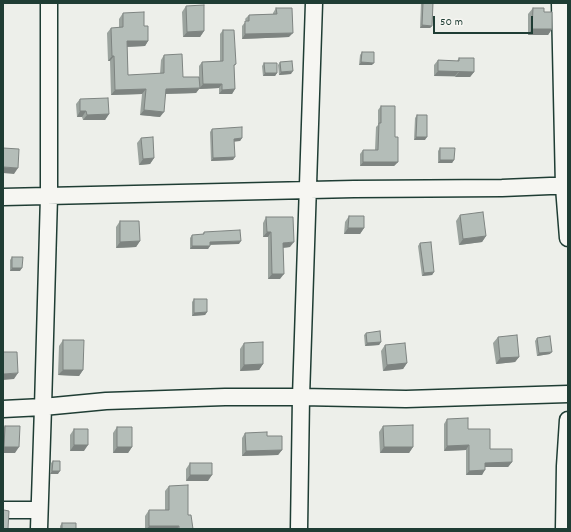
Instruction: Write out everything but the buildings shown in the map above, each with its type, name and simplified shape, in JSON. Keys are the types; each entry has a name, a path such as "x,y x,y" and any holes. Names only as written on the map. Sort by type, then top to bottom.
{"street":[{"path":"39,529 49,196 49,3"},
{"path":"299,529 300,396 314,3"},
{"path":"560,3 568,238"},
{"path":"3,197 566,186"},
{"path":"3,409 106,401 300,396 406,398 568,394"},
{"path":"564,529 565,466 568,420"},
{"path":"3,510 39,510"}]}
